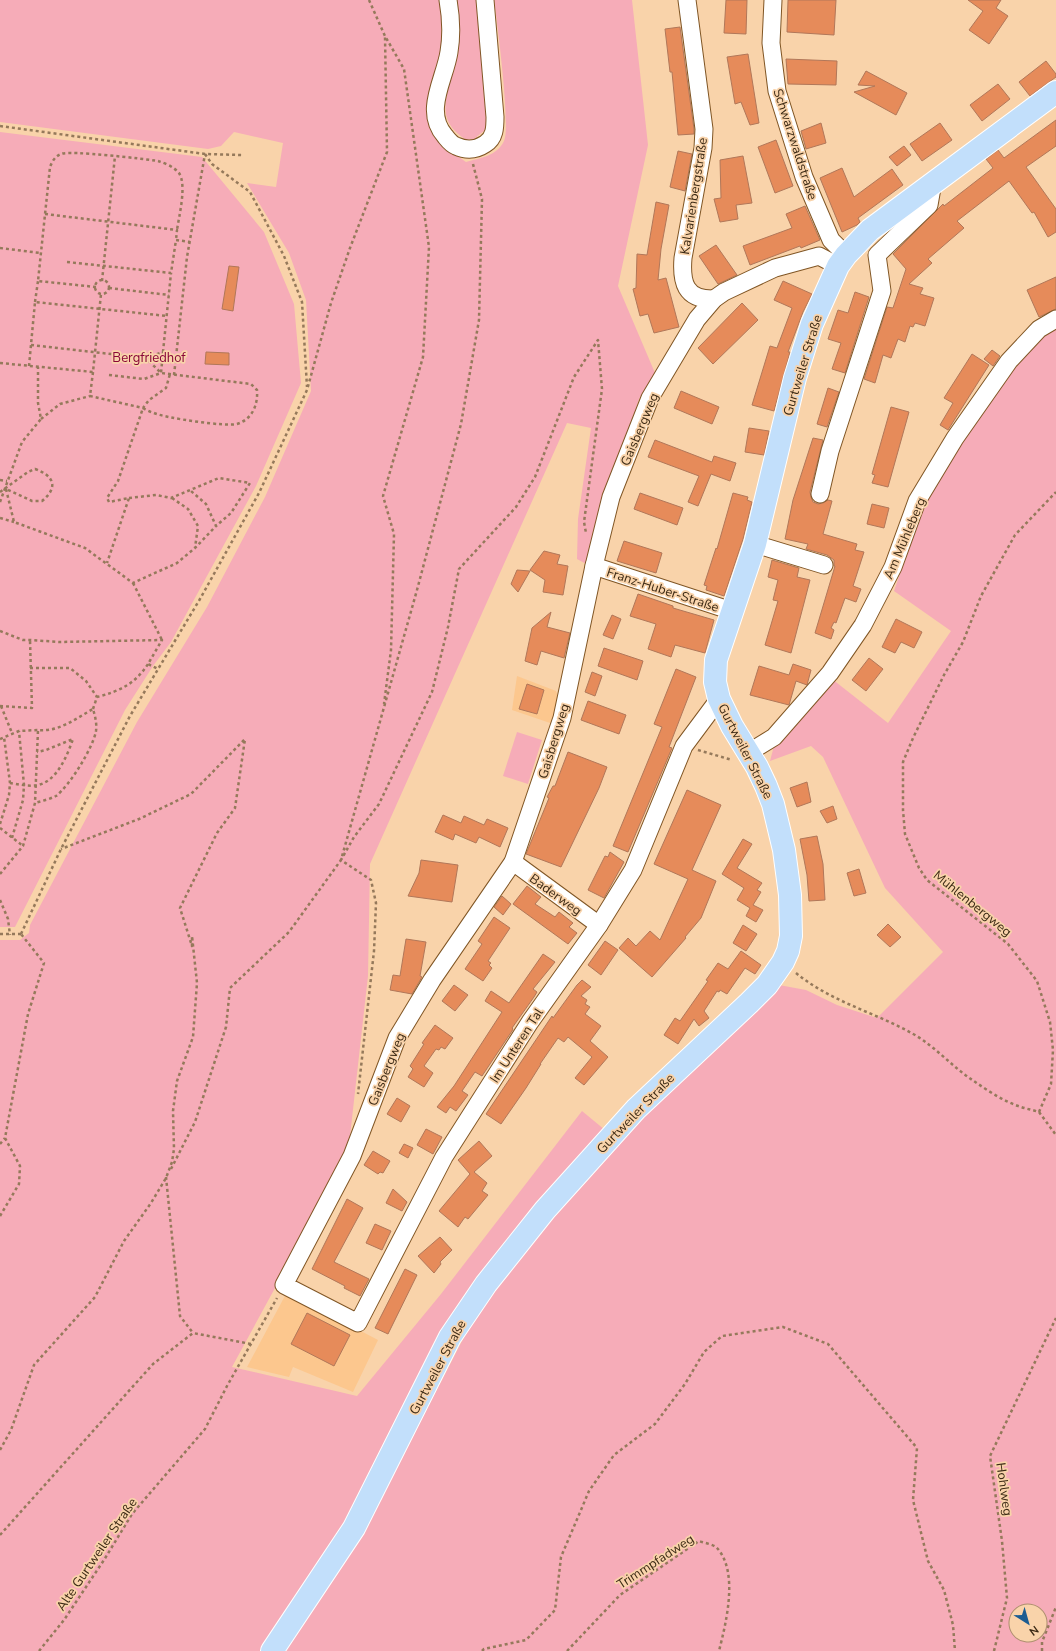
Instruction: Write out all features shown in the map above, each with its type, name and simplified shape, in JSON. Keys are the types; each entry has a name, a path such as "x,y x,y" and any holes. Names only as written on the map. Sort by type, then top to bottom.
{"main road":[{"name":"Gurtweiler Straße","path":"272,1651 354,1528 450,1337 486,1284 545,1210 636,1109 767,985 783,962 788,951 791,936 790,895 784,850 773,804 753,760 732,726 719,699 715,682 716,660 755,544 795,378 812,324 842,260 870,230 1056,92"}],"street":[{"path":"448,0 452,22 449,52 437,95 436,120 442,133 452,145 469,150 480,148 489,142 494,132 496,117 485,0"},
{"name":"Kalvarienbergstraße","path":"687,0 704,129 703,148 683,258 682,272 684,285 691,292 704,299 714,299"},
{"name":"Schwarzwaldstraße","path":"773,0 771,42 777,91 804,177 830,240 842,260"},
{"path":"820,494 830,451 882,291 877,255 929,204 933,182"},
{"name":"Gaisbergweg","path":"284,1285 352,1156 397,1038 432,980 513,862 562,718 594,566 611,497 650,398 697,319 714,299 724,292 775,268 819,256 842,260"},
{"name":"Am Mühleberg","path":"753,760 830,673 864,625 893,567 917,501 955,438 1009,361 1039,330 1056,319"},
{"path":"755,544 824,565"},
{"name":"Franz-Huber-Straße","path":"594,566 732,612"},
{"name":"Im Unteren Tal","path":"284,1285 358,1323 444,1157 530,1022 599,925 632,870 684,746 719,699"},
{"name":"Baderweg","path":"513,862 599,925"}],"path":[{"path":"369,0 404,69 429,247 423,357 383,496 394,534 391,650 383,714"},
{"path":"21,934 61,849 130,716 196,605 259,493 307,390 331,303 350,248 387,152 386,36"},
{"path":"0,126 205,154 242,155"},
{"path":"341,860 383,714 461,424 479,320 482,199 469,150"},
{"path":"29,366 50,167 54,159 62,153 69,152 159,161 169,165 178,172 181,178 182,190 166,316 161,373"},
{"path":"205,154 212,164 250,192 284,256 302,302 307,390"},
{"path":"174,375 190,242 205,154"},
{"path":"102,281 115,156"},
{"path":"45,214 177,230"},
{"path":"176,240 190,242"},
{"path":"0,248 40,253"},
{"path":"67,262 172,273"},
{"path":"38,280 96,287"},
{"path":"101,294 96,291 97,283 102,281 107,282 109,288"},
{"path":"109,288 169,295"},
{"path":"101,294 105,293 109,288"},
{"path":"90,396 101,294"},
{"path":"35,302 166,316"},
{"path":"0,1450 11,1430 34,1365 95,1297 124,1240 151,1203 166,1178 195,1122 226,1027 230,988 289,932 341,860 354,837 379,804 432,692 448,627 459,569 516,508 535,477 574,377 598,340 602,389 584,522 587,537"},
{"path":"31,345 146,358 163,352"},
{"path":"146,358 161,373"},
{"path":"0,363 93,372"},
{"path":"38,367 38,403 41,419"},
{"path":"0,502 22,442 41,419 60,404 90,396 143,408 154,414 216,424 237,424 251,415 258,402 257,390 251,384 161,373 144,379 110,375"},
{"path":"170,374 166,388 149,400 143,408 118,481 107,498 109,502 156,495 171,498 188,509 198,526 194,548"},
{"path":"0,492 35,468 42,471 49,478 52,486 50,494 42,501 32,501 6,489"},
{"path":"133,583 177,563 231,513 250,483 219,478 192,491 171,498"},
{"path":"0,480 7,480"},
{"path":"6,489 14,522"},
{"path":"192,491 206,504 216,526"},
{"name":"Mühlenbergweg","path":"1039,1112 1051,1084 1052,1050 1050,1022 1037,982 1008,944 927,880 919,868 905,834 903,810 903,762 944,675 963,642 981,596 1015,535 1056,492"},
{"path":"107,563 130,498"},
{"path":"0,518 85,548 107,563 133,583 162,640"},
{"path":"0,631 23,640 60,642 162,640"},
{"path":"12,733 0,706 32,708 30,640"},
{"path":"97,697 113,693 130,684 141,675 162,640"},
{"path":"148,664 158,669"},
{"path":"30,668 70,668 86,681 97,697"},
{"path":"35,803 55,797 68,785 85,757 96,732 96,722 93,709 97,697"},
{"path":"0,739 19,731 48,731 58,728 93,709"},
{"path":"0,874 23,846 35,803 38,730"},
{"path":"12,838 22,800 24,785 19,731"},
{"path":"0,824 9,795 10,783 4,737"},
{"path":"10,783 36,786 46,783 53,776 68,754 73,739 37,752"},
{"path":"61,849 139,818 191,794 246,739 235,808 217,833 180,908 192,946 192,936 197,983 193,1037 177,1081 173,1111 174,1148 172,1162 166,1178 180,1316 193,1333 251,1344"},
{"path":"684,746 753,760"},
{"path":"0,828 23,846"},
{"path":"341,860 371,880 376,903 374,951 358,1095"},
{"path":"0,900 8,919 10,935"},
{"path":"0,934 21,934"},
{"path":"0,1144 5,1138 28,1014 44,963 21,934"},
{"path":"783,962 803,979 839,1000 887,1020 916,1036 943,1055 968,1076 999,1097 1021,1107 1039,1112 1056,1135"},
{"path":"0,1216 19,1184 20,1166 5,1138"},
{"name":"Alte Gurtweiler Straße","path":"39,1651 64,1620 104,1560 132,1514 205,1429 284,1285"},
{"name":"Hohlweg","path":"994,1651 1007,1598 1002,1541 990,1456 1056,1318"},
{"path":"482,1651 484,1649 526,1640 555,1610 561,1557 589,1491 614,1455 655,1424 685,1384 704,1352 722,1336 783,1327 828,1344 917,1448 913,1500 928,1561 944,1590 953,1625 955,1651"},
{"path":"0,1535 153,1364 193,1333"},
{"name":"Trimmpfadweg","path":"567,1651 620,1595 699,1542 716,1547 727,1564 730,1603 719,1651"},
{"path":"1042,1651 1042,1642 1056,1607"}],"shaded area":[{"path":"517,676 556,691 562,706 556,725 512,710"},
{"path":"287,1292 378,1340 353,1392 293,1367 289,1377 247,1367"}],"green space":[{"path":"0,0 441,0 442,52 429,90 430,120 446,148 466,162 488,156 497,150 504,141 506,132 503,73 494,0 632,0 648,145 618,286 655,373 639,399 598,528 588,565 577,559 578,519 591,428 567,423 370,864 368,976 348,1154 232,1367 357,1396 441,1294 582,1111 605,1130 515,1235 349,1527 266,1651 0,1651 0,940 20,940 29,933 30,925 137,722 207,607 265,497 311,391 306,300 289,253 247,183 276,187 283,143 234,132 221,146 208,149 0,122"},
{"path":"456,0 478,0 489,116 485,130 474,139 467,140 455,131 449,122 446,112 448,90 458,49"},
{"name":"Bergfriedhof","path":"0,132 202,157 264,232 294,304 301,383 256,486 171,642 153,666 125,710 15,927 0,927"},
{"path":"1056,327 1056,1651 283,1651 313,1610 363,1533 463,1339 496,1286 537,1233 619,1141 779,985 806,990 837,1005 877,1018 943,952 885,888 823,757 811,746 770,761 775,742 832,679 888,723 951,631 894,591 923,506 960,441 1015,363 1046,334"},
{"path":"517,732 542,740 528,784 503,776"}],"building":[{"path":"726,0 747,0 746,34 724,33"},
{"path":"788,0 836,0 834,35 787,32"},
{"path":"968,0 1001,0 996,8 1008,16 989,44 969,30 983,11"},
{"path":"680,27 694,134 678,135 672,72 670,72 665,29"},
{"path":"748,54 759,123 750,125 741,102 735,104 727,57"},
{"path":"786,59 837,61 836,85 788,84"},
{"path":"1046,61 1056,74 1056,77 1030,96 1019,82"},
{"path":"866,71 907,93 896,115 854,92 875,86 858,85"},
{"path":"998,84 1010,99 982,121 970,105"},
{"path":"1056,120 1056,146 1026,167 1056,209 1056,232 1048,237 1034,212 1032,213 1009,181 957,221 964,228 928,259 932,263 909,284 923,288 920,294 934,298 925,326 915,323 913,327 910,326 905,342 898,339 891,358 883,355 875,383 864,379 887,307 893,308 906,269 893,254 943,204 944,206 993,168 986,159 998,150 1004,158"},
{"path":"821,123 826,143 806,149 801,131"},
{"path":"940,123 952,140 922,161 910,144"},
{"path":"776,140 793,186 775,193 758,147"},
{"path":"904,146 911,155 897,166 889,157"},
{"path":"678,151 692,154 685,191 670,187"},
{"path":"743,156 752,203 736,205 738,219 720,222 714,199 721,198 720,160"},
{"path":"842,168 854,197 892,169 903,185 858,218 860,222 857,225 842,232 820,178"},
{"path":"656,202 669,205 661,249 658,280 666,278 679,327 654,333 648,314 640,316 633,289 636,288 637,254 647,255"},
{"path":"805,206 820,240 750,265 743,246 792,228 786,214"},
{"path":"716,245 737,275 718,284 699,256"},
{"path":"229,266 239,267 233,311 222,309"},
{"path":"1056,277 1056,309 1039,317 1027,290"},
{"path":"783,281 812,294 803,312 788,352 790,352 774,411 752,405 770,346 777,348 792,308 774,300"},
{"path":"855,292 869,297 845,373 832,369 841,343 828,339 838,310 848,313"},
{"path":"742,303 758,320 713,364 698,348"},
{"path":"992,350 1000,356 993,366 984,359"},
{"path":"206,352 229,353 229,365 205,364"},
{"path":"972,354 989,365 948,430 940,425 953,403 944,398"},
{"path":"828,388 839,392 827,427 817,424"},
{"path":"681,391 719,407 712,424 674,408"},
{"path":"891,407 909,412 888,487 872,483 875,475 872,474"},
{"path":"749,428 769,431 764,455 745,452"},
{"path":"813,438 823,440 810,492 811,497 813,502 818,504 828,500 832,501 823,534 857,544 855,550 864,552 853,586 861,589 856,602 845,598 836,623 834,622 831,628 834,630 831,639 815,633 835,566 834,560 827,555 806,549 808,544 785,539 793,500"},
{"path":"655,440 712,462 714,456 736,463 730,481 711,474 698,506 688,502 699,476 648,457"},
{"path":"640,493 683,508 677,525 634,509"},
{"path":"733,493 748,497 747,500 752,502 743,539 724,596 706,590 707,586 704,585 716,548 717,549"},
{"path":"872,504 889,508 884,528 867,524"},
{"path":"624,541 662,553 656,573 617,561"},
{"path":"544,551 560,555 557,564 568,566 563,595 543,592 545,580 530,570"},
{"path":"772,560 799,568 797,577 810,580 791,653 765,645 778,601 773,600 778,580 768,577"},
{"path":"517,570 530,571 518,592 511,584"},
{"path":"638,594 673,606 673,608 714,620 705,653 675,645 671,657 648,649 656,624 630,616"},
{"path":"551,612 547,627 570,633 564,658 541,651 537,665 525,661 532,628"},
{"path":"612,615 621,619 613,639 603,635"},
{"path":"896,619 922,632 914,648 901,642 895,653 882,647"},
{"path":"604,648 643,661 637,680 598,666"},
{"path":"869,658 883,669 866,691 852,680"},
{"path":"793,664 811,670 807,685 796,681 789,705 750,695 759,666 789,675"},
{"path":"676,669 696,677 669,747 672,748 628,852 613,846 662,727 654,724"},
{"path":"592,672 602,676 595,696 585,692"},
{"path":"527,684 544,690 537,714 519,709"},
{"path":"588,701 626,715 619,734 581,720"},
{"path":"568,752 607,767 599,788 561,867 526,854 549,798 547,797 553,786 555,786"},
{"path":"807,782 811,802 797,807 790,788"},
{"path":"687,790 721,805 692,870 716,881 701,918 685,937 686,938 652,977 619,948 628,938 636,946 650,931 660,940 688,879 654,864"},
{"path":"833,806 837,819 827,823 820,811"},
{"path":"443,815 461,823 464,816 484,825 487,819 508,828 500,847 479,837 476,843 455,834 453,840 435,832"},
{"path":"817,836 823,864 825,900 809,901 807,875 800,839"},
{"path":"743,839 752,844 737,868 762,883 757,890 761,892 753,905 763,910 756,922 746,916 750,908 737,900 744,888 722,874"},
{"path":"610,852 624,862 604,898 588,890 605,856 608,857"},
{"path":"421,860 458,865 452,902 408,896 419,873"},
{"path":"859,869 866,893 854,896 847,873"},
{"path":"527,886 541,897 535,904 555,917 559,912 573,923 569,927 577,933 568,944 513,904"},
{"path":"502,896 511,904 503,915 494,907"},
{"path":"494,917 510,928 488,961 491,963 489,965 492,968 483,981 465,969 482,944 478,941"},
{"path":"888,924 901,937 890,947 877,935"},
{"path":"743,925 757,934 746,951 733,943"},
{"path":"406,939 426,942 420,976 422,977 412,994 390,990 393,975 400,976"},
{"path":"605,941 618,950 601,975 588,965"},
{"path":"741,951 761,965 755,974 745,968 727,994 720,990 719,992 717,991 704,1011 709,1018 699,1026 694,1019 678,1044 664,1035 675,1018 680,1021 708,981 706,980 718,963 728,969"},
{"path":"543,954 555,962 533,989 537,992 534,997 512,1028 512,1031 482,1076 475,1072 462,1091 468,1095 456,1111 450,1107 446,1113 437,1107 454,1086 502,1012 485,1001 491,991 509,1003"},
{"path":"582,980 591,987 581,996 587,1000 585,1004 590,1007 585,1014 601,1026 590,1041 608,1057 584,1085 575,1078 592,1057 568,1037 564,1042 558,1038 501,1124 486,1114 552,1016 553,1018"},
{"path":"454,985 468,995 455,1011 442,1001"},
{"path":"435,1025 453,1038 445,1049 441,1047 439,1050 436,1049 424,1066 433,1073 424,1087 408,1077 413,1069 410,1066 424,1044 422,1043"},
{"path":"397,1098 410,1106 401,1122 387,1114"},
{"path":"426,1129 442,1137 433,1154 417,1145"},
{"path":"479,1141 492,1156 474,1172 487,1183 482,1191 488,1195 468,1219 465,1217 458,1227 439,1211 470,1174 458,1160"},
{"path":"404,1144 413,1148 408,1158 399,1153"},
{"path":"373,1151 390,1161 383,1173 380,1172 378,1174 364,1165"},
{"path":"393,1189 407,1202 402,1211 386,1203"},
{"path":"347,1199 363,1208 334,1262 369,1279 360,1296 344,1288 345,1286 312,1269"},
{"path":"375,1224 391,1231 382,1250 366,1243"},
{"path":"440,1237 452,1250 440,1262 441,1264 434,1273 418,1256"},
{"path":"405,1269 417,1275 388,1334 375,1328"},
{"path":"307,1313 350,1335 334,1366 291,1344"}]}
